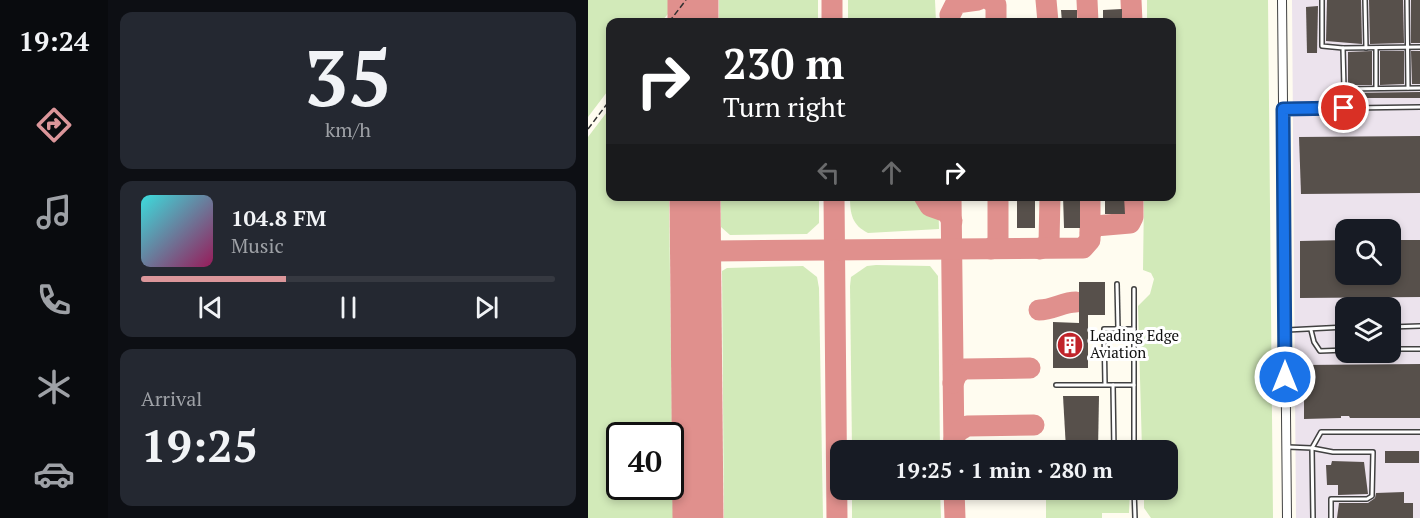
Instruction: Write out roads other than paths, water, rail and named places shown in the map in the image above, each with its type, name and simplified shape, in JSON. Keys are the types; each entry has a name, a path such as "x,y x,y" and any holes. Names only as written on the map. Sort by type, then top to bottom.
{"street":[{"path":"1282,0 1287,518"}],"lane":[{"path":"1322,0 1322,46 1420,47"},
{"path":"1365,0 1366,48"},
{"path":"1407,0 1408,88"},
{"path":"1343,48 1342,87 1420,88"},
{"path":"1376,48 1376,88"},
{"path":"1283,109 1420,107"},
{"path":"1117,284 1118,329"},
{"path":"1134,289 1134,440"},
{"path":"1401,327 1420,326"},
{"path":"1285,330 1335,328"},
{"path":"1105,384 1104,329 1134,329"},
{"path":"1311,330 1314,342 1320,351 1335,350"},
{"path":"1401,349 1420,349"},
{"path":"1056,385 1134,385"},
{"path":"1113,385 1114,440"},
{"path":"1313,518 1312,448 1321,432 1420,432"},
{"path":"1286,447 1333,452 1373,452 1372,496 1367,499 1331,499 1331,518"},
{"path":"1134,500 1135,518"}],"place":[{"name":"Leading Edge Aviation","path":"1070,345"}]}
